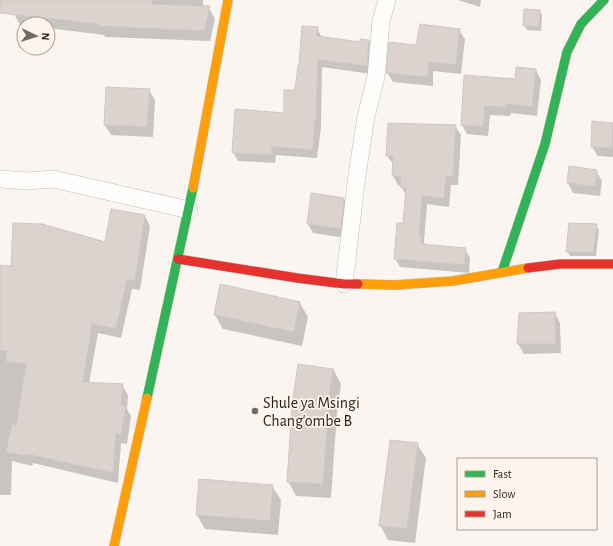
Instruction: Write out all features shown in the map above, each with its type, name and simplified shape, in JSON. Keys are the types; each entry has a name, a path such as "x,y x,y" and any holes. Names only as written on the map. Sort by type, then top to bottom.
{"street":[{"path":"114,546 189,210 228,0"},
{"path":"344,284 359,160 366,117 376,77 381,21 388,0"},
{"path":"502,272 545,144 567,52 581,24 604,0"},
{"path":"0,179 27,181 54,179 189,210"},
{"path":"178,259 344,284 396,285 453,281 560,264 613,264"}],"building":[{"path":"0,0 152,0 152,4 210,6 204,31 98,26 98,24 56,19 56,16 27,16 0,13"},
{"path":"524,9 540,10 539,27 523,26"},
{"path":"420,24 460,29 456,65 428,62 428,77 386,73 389,42 416,45"},
{"path":"302,26 318,27 317,36 360,42 360,39 369,40 367,66 318,60 316,119 313,150 272,147 271,155 232,153 235,109 284,113 284,90 295,90 299,65"},
{"path":"516,67 536,69 532,107 506,104 505,107 485,106 483,127 461,125 464,75 515,79"},
{"path":"106,87 150,89 147,127 104,125"},
{"path":"592,121 613,123 612,148 591,147"},
{"path":"388,123 456,125 453,177 446,176 444,198 422,196 419,236 421,236 421,244 466,248 464,265 394,259 397,223 403,223 406,188 400,187 401,176 392,176 393,156 386,156"},
{"path":"569,166 597,170 595,187 567,183"},
{"path":"311,193 344,198 341,229 307,224"},
{"path":"111,209 145,215 135,281 127,279 116,329 92,324 83,382 123,384 121,405 126,406 121,434 116,433 113,473 27,454 27,456 6,452 12,424 16,425 26,364 6,362 7,351 0,351 0,265 11,266 13,223 42,224 105,242"},
{"path":"569,223 597,224 593,252 566,252"},
{"path":"220,284 300,302 294,332 214,315"},
{"path":"555,312 556,344 517,344 519,313"},
{"path":"298,364 333,369 329,398 323,484 287,482 292,406"},
{"path":"390,440 418,443 407,529 379,526"},
{"path":"199,479 273,485 270,521 196,515"}],"traffic: fast":[{"path":"502,272 545,144 567,52 581,24 604,0"},
{"path":"147,398 193,188"}],"traffic: slow":[{"path":"193,188 228,0"},
{"path":"358,284 395,285 453,281 528,268"},
{"path":"114,546 147,398"}],"traffic: jam":[{"path":"178,259 297,278 344,284 358,284"},
{"path":"528,268 560,264 613,264"}],"place":[{"name":"Shule ya Msingi Chang'ombe B","path":"255,411"}]}
